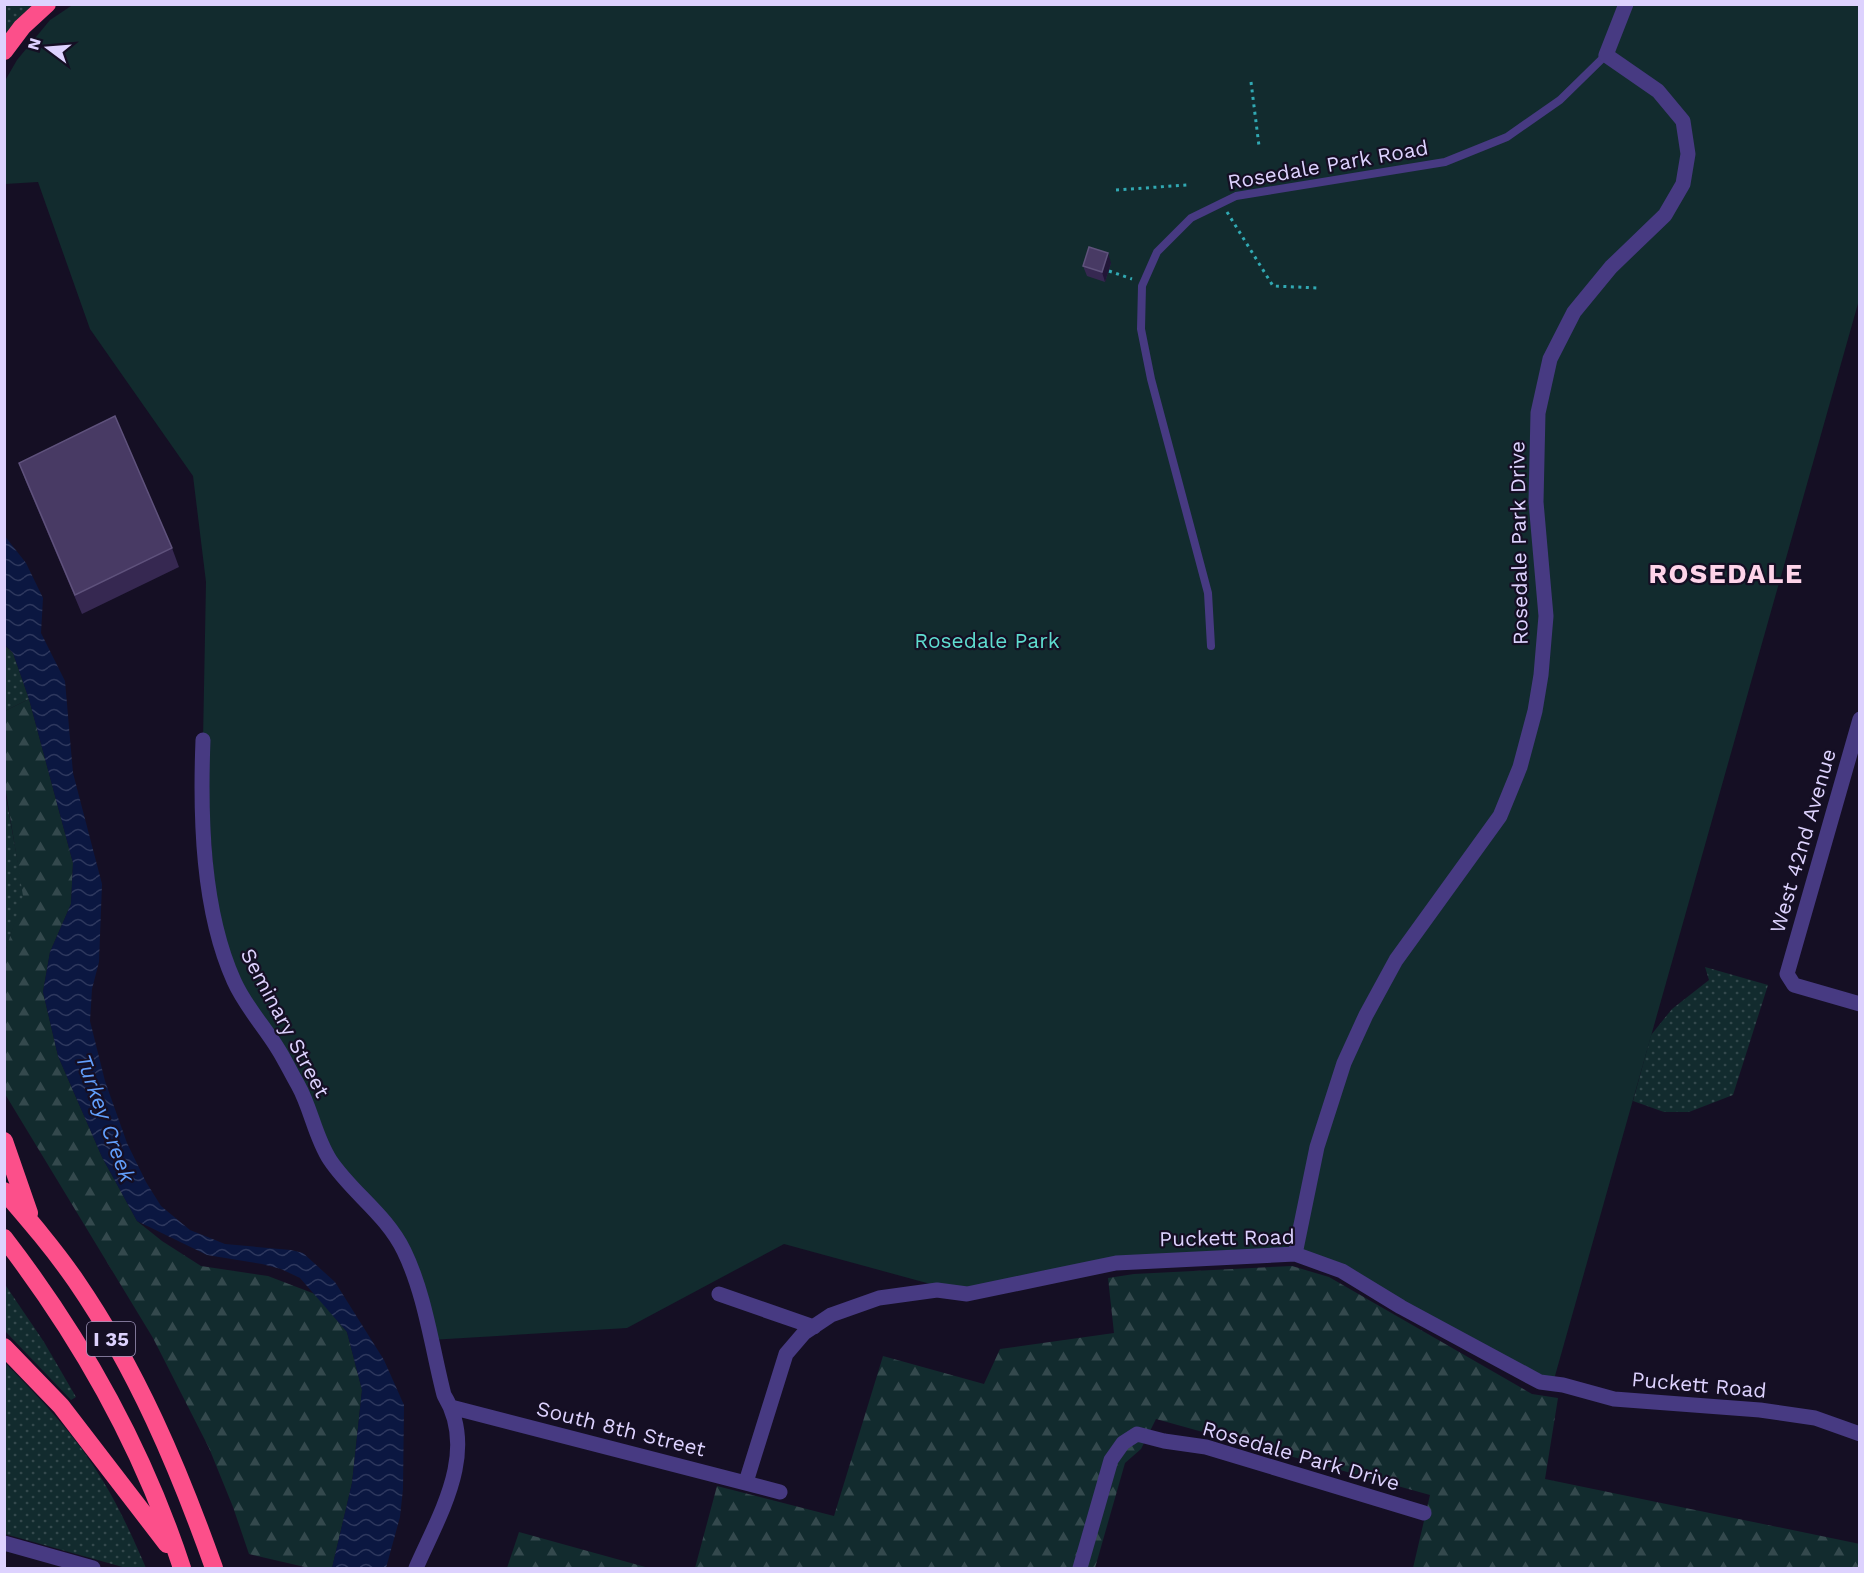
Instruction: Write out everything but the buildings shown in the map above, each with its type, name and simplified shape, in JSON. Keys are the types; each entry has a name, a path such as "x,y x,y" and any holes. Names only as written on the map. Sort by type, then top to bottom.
{"highway":[{"path":"4,51 22,27 47,4"},
{"path":"4,1141 32,1223"},
{"name":"I 35","path":"4,1191 32,1223 76,1281 123,1358 153,1413 175,1462 214,1569"},
{"name":"I 35","path":"4,1238 36,1279 114,1407 147,1475 180,1564"},
{"path":"4,1347 61,1406 180,1564"}],"street":[{"path":"1606,56 1626,4"},
{"name":"Rosedale Park Drive","path":"1295,1254 1317,1147 1344,1063 1366,1015 1396,960 1500,816 1520,766 1535,711 1541,675 1546,616 1536,502 1538,413 1550,358 1574,312 1611,267 1665,215 1683,184 1688,154 1683,121 1658,91 1606,56"},
{"name":"West 42nd Avenue","path":"1860,719 1787,974 1794,985 1860,1005"},
{"name":"Seminary Street","path":"202,740 201,786 206,864 219,942 234,982 252,1013 278,1049 305,1099 328,1156 344,1180 386,1221 403,1250 416,1281 444,1395 452,1407 458,1436 453,1482 416,1569"},
{"name":"Puckett Road","path":"746,1482 786,1354 804,1333 831,1315 879,1298 938,1290 967,1294 1116,1263 1295,1254 1341,1271 1401,1307 1540,1382 1563,1385 1614,1399 1760,1410 1815,1418 1860,1434"},
{"path":"719,1294 814,1327"},
{"name":"South 8th Street","path":"452,1407 780,1492"},
{"name":"Rosedale Park Drive","path":"1080,1569 1111,1460 1123,1443 1137,1434 1164,1441 1206,1447 1424,1513"},
{"path":"4,1543 93,1569"}],"lane":[{"name":"Rosedale Park Road","path":"1211,646 1208,593 1151,379 1141,329 1144,283 1157,252 1191,218 1236,196 1445,162 1507,137 1560,99 1606,56"}],"path":[{"path":"1251,82 1259,146"},
{"path":"1116,190 1187,185"},
{"path":"1222,203 1273,286 1319,288"},
{"path":"1108,272 1144,283"}],"green space":[{"name":"Rosedale Park","path":"74,4 1859,5 1859,300 1553,1383 1295,1254 1116,1263 967,1294 784,1244 627,1328 430,1340 403,1250 344,1180 219,942 203,740 206,582 193,476 90,329 38,182 5,184 6,79 17,60 50,20"},
{"path":"5,5 32,5 5,35"},
{"path":"4,645 13,653 29,699 5,711"},
{"path":"29,699 73,863 71,904 50,952 43,992 58,1056 102,1157 137,1221 162,1241 201,1266 268,1276 315,1294 347,1332 362,1390 352,1483 332,1568 309,1568 249,1554 209,1448 153,1338 5,1094 5,952 23,896 5,786 5,711"},
{"path":"4,786 24,896 5,952 4,952"},
{"path":"1705,967 1768,985 1733,1095 1689,1112 1664,1112 1633,1101 1651,1035 1672,1009 1709,980"},
{"path":"1292,1266 1329,1277 1532,1394 1558,1398 1545,1479 1860,1544 1859,1568 1413,1568 1430,1495 1156,1419 1141,1449 1125,1463 1095,1568 695,1568 717,1486 834,1516 883,1356 984,1384 1000,1349 1114,1333 1108,1278 1134,1274"},
{"path":"4,1283 44,1342 76,1397 71,1400 5,1331"},
{"path":"5,1363 58,1419 82,1449 121,1513 146,1568 126,1568 5,1534"},
{"path":"519,1532 649,1568 507,1568"}],"water":[{"name":"Turkey Creek","path":"4,535 26,563 43,598 41,633 65,681 73,773 102,884 99,962 92,989 90,1021 105,1081 127,1143 146,1182 161,1206 190,1230 225,1244 303,1253 335,1282 384,1360 404,1405 403,1489 400,1517 386,1568 332,1568 352,1483 362,1390 347,1332 300,1278 281,1269 262,1264 207,1255 137,1221 102,1157 58,1056 43,992 50,952 71,904 73,863 29,699 13,653 5,645"}],"district":[{"name":"ROSEDALE","path":"1726,574"}]}
